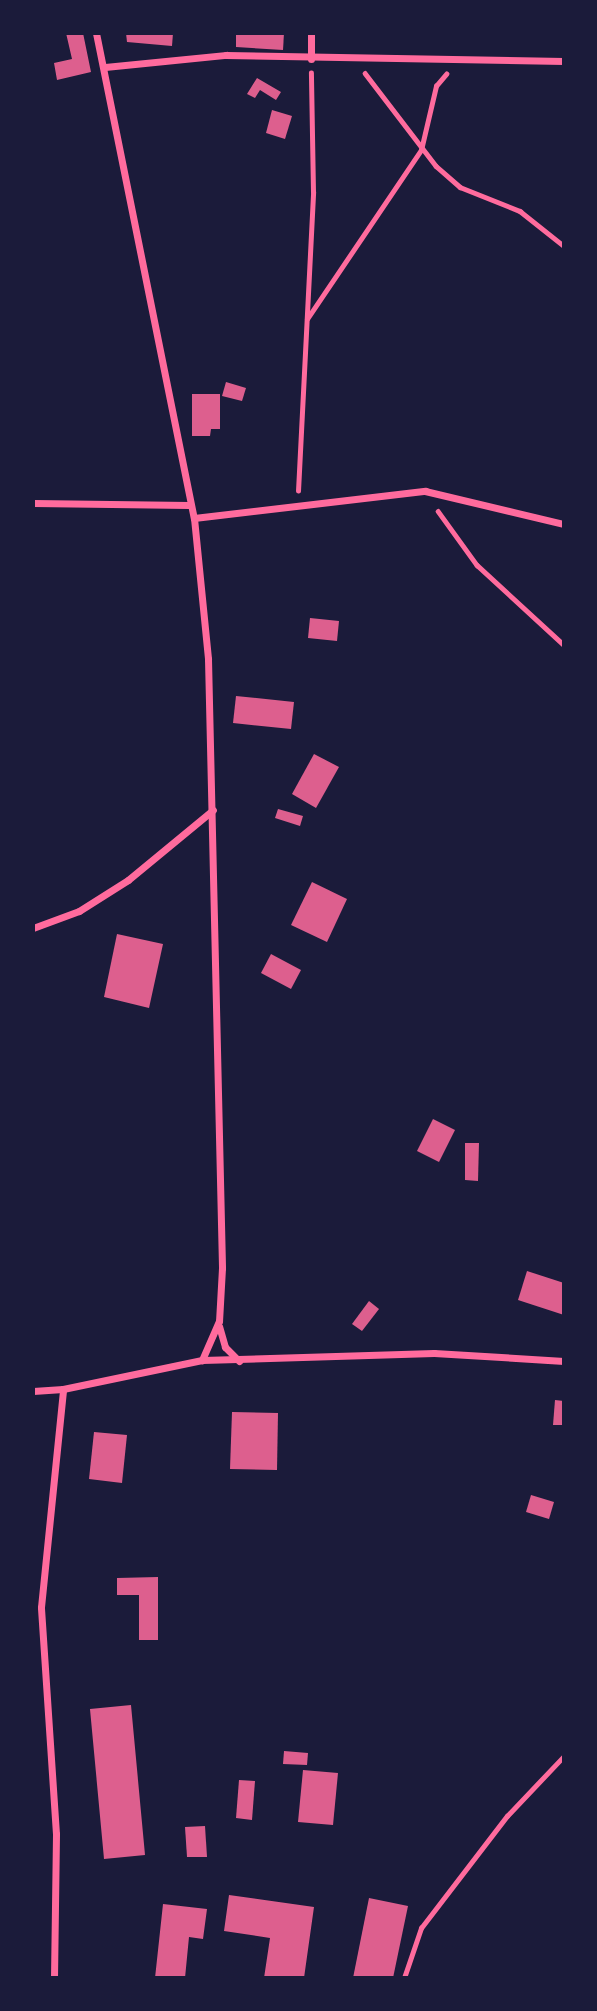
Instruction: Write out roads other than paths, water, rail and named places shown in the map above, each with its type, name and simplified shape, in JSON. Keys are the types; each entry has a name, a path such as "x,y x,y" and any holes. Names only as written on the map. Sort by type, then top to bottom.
{"street":[{"path":"96,33 106,67 189,505 194,517 213,810 219,1321 220,1337 239,1361"},
{"path":"311,33 311,58"},
{"path":"106,67 226,55 311,58 459,57 564,61"},
{"path":"194,517 425,491 564,524"},
{"path":"33,503 189,505"},
{"path":"33,928 79,912 128,880 213,810"},
{"path":"202,1360 219,1321"},
{"path":"33,1391 63,1389 202,1360 239,1361 434,1353 564,1361"},
{"path":"54,1978 56,1834 41,1607 63,1389"}]}
